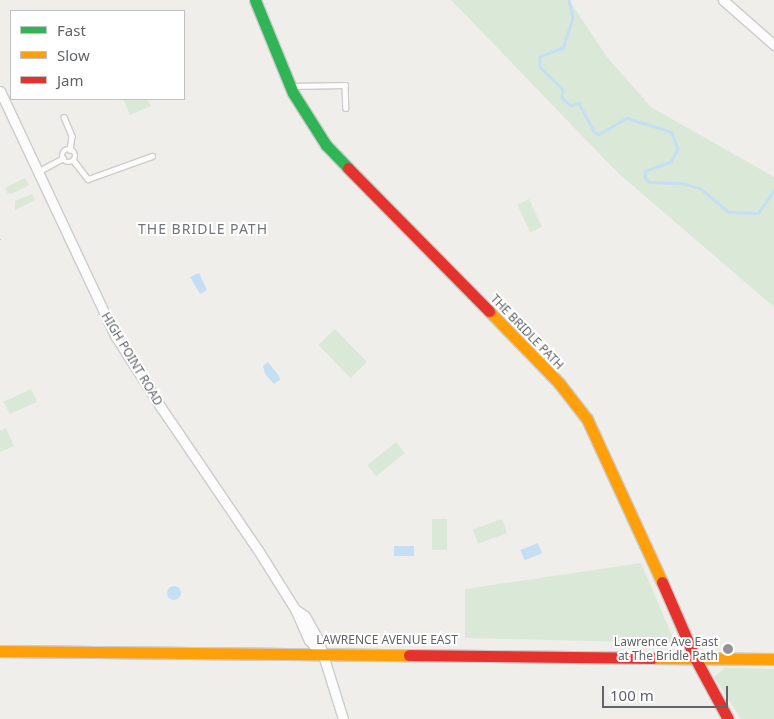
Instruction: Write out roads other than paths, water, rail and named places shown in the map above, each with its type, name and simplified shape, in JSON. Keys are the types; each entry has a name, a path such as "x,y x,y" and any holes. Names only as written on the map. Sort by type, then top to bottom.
{"street":[{"name":"THE BRIDLE PATH","path":"255,0 290,86 326,145 574,401 602,446 695,658 728,719"},
{"path":"723,0 774,45"},
{"name":"HIGH POINT ROAD","path":"0,92 116,337 295,609 309,640 321,654 343,719"},
{"name":"LAWRENCE AVENUE EAST","path":"0,651 774,659"}],"lane":[{"path":"290,86 345,86 346,108"},
{"path":"64,117 72,136 70,150"},
{"path":"70,150 64,152 63,158 67,163 74,161"},
{"path":"70,150 76,155 74,161"},
{"path":"74,161 88,180 152,156"},
{"path":"37,172 63,158"}],"water":[{"path":"199,273 207,290 200,294 190,277"},
{"path":"268,362 279,376 280,380 274,384 265,374 263,366"},
{"path":"538,543 542,553 525,560 520,550"},
{"path":"394,546 414,546 414,556 394,556"},
{"path":"171,586 177,586 181,593 177,600 171,600 167,596 167,590"}],"waterway":[{"path":"569,0 573,18 563,48 540,57 540,67 563,89 562,98 570,105 579,103 594,131 599,134 627,118 672,132 678,149 671,162 646,171 645,177 649,182 682,183 700,188 729,212 758,213 774,190"}],"place":[{"name":"Lawrence Ave East at The Bridle Path","path":"728,649"}],"district":[{"name":"THE BRIDLE PATH","path":"203,229"}]}
